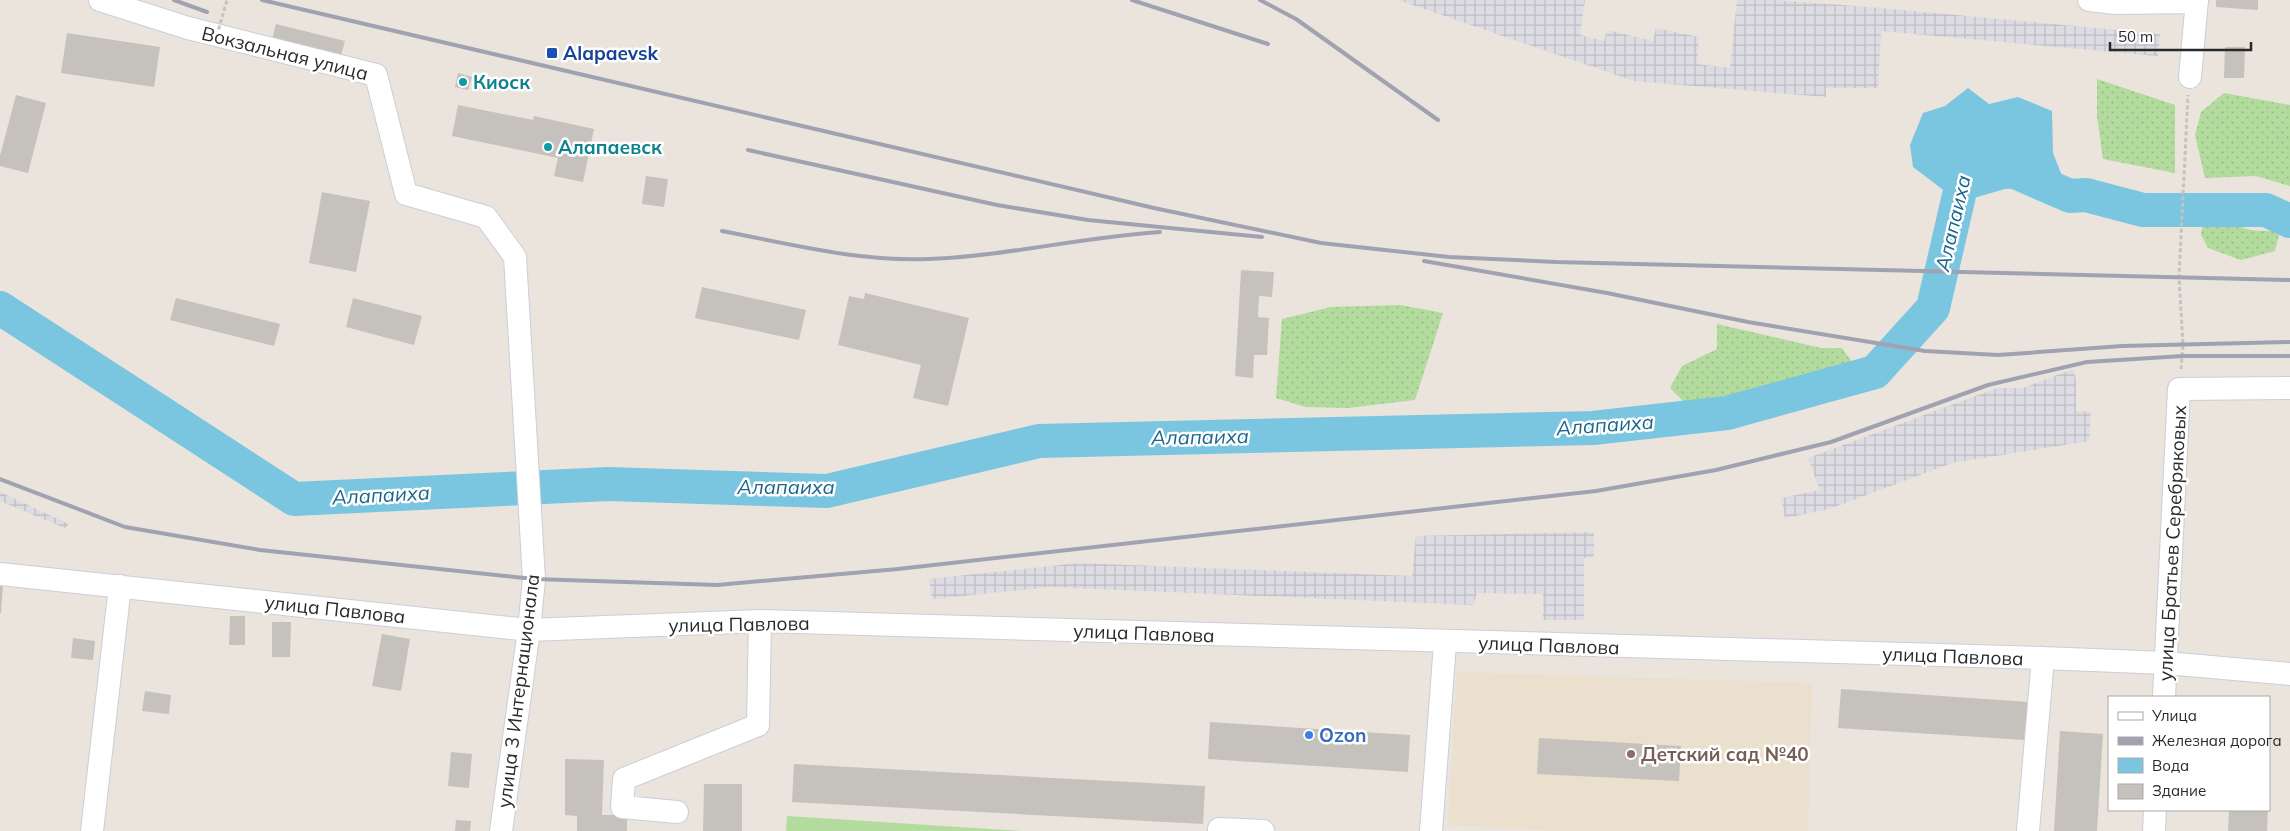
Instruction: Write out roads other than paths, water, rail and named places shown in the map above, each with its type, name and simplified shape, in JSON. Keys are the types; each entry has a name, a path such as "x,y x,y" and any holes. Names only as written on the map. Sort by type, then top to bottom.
{"street":[{"name":"Вокзальная улица","path":"100,0 188,28 376,75 406,194 486,217 515,258 528,461"},
{"path":"2089,0 2116,3 2197,1 2190,77"},
{"name":"улица Братьев Серебряковых","path":"2164,696 2180,389 2290,388"},
{"name":"улица 3 Интернационала","path":"501,831 529,630 534,579 528,461"},
{"name":"улица Павлова","path":"0,574 529,630 760,621 1445,643 2043,658 2166,663 2290,674"},
{"path":"92,831 120,586"},
{"path":"677,812 622,807 624,779 758,725 760,621"},
{"path":"1431,831 1445,643"},
{"path":"2028,831 2043,658"},
{"path":"2154,831 2155,811"},
{"path":"1219,829 1263,831"}],"water":[{"path":"1968,88 1989,104 2018,97 2052,111 2053,153 2070,196 2053,187 2005,189 1967,200 1946,192 1913,167 1910,145 1923,113 1945,106"}],"waterway":[{"name":"Алапаиха","path":"0,308 294,499 608,484 827,491 1039,441 1593,428 1727,413 1875,372 1933,308 1969,152 2070,196 2086,195 2143,210 2266,210 2290,221"}],"railway":[{"path":"174,0 207,12"},
{"path":"262,0 1154,208 1321,243 1449,257 1556,262 2290,280"},
{"path":"1132,0 1268,44"},
{"path":"1260,0 1296,19 1438,120"},
{"path":"748,150 997,205 1088,220 1262,237"},
{"path":"722,231 825,251 877,258 903,259 929,259 987,254 1131,234 1160,232"},
{"path":"1424,261 1607,293 1748,322 1925,351 1998,355 2122,346 2290,342"},
{"path":"0,479 125,527 260,550 534,579 717,585 898,569 1596,491 1716,470 1831,442 1988,385 2087,362 2183,356 2290,356"}],"place":[{"name":"Alapaevsk","path":"552,53"},
{"name":"Киоск","path":"463,82"},
{"name":"Алапаевск","path":"548,147"},
{"name":"Ozon","path":"1309,735"},
{"name":"Детский сад №40","path":"1631,754"}]}
